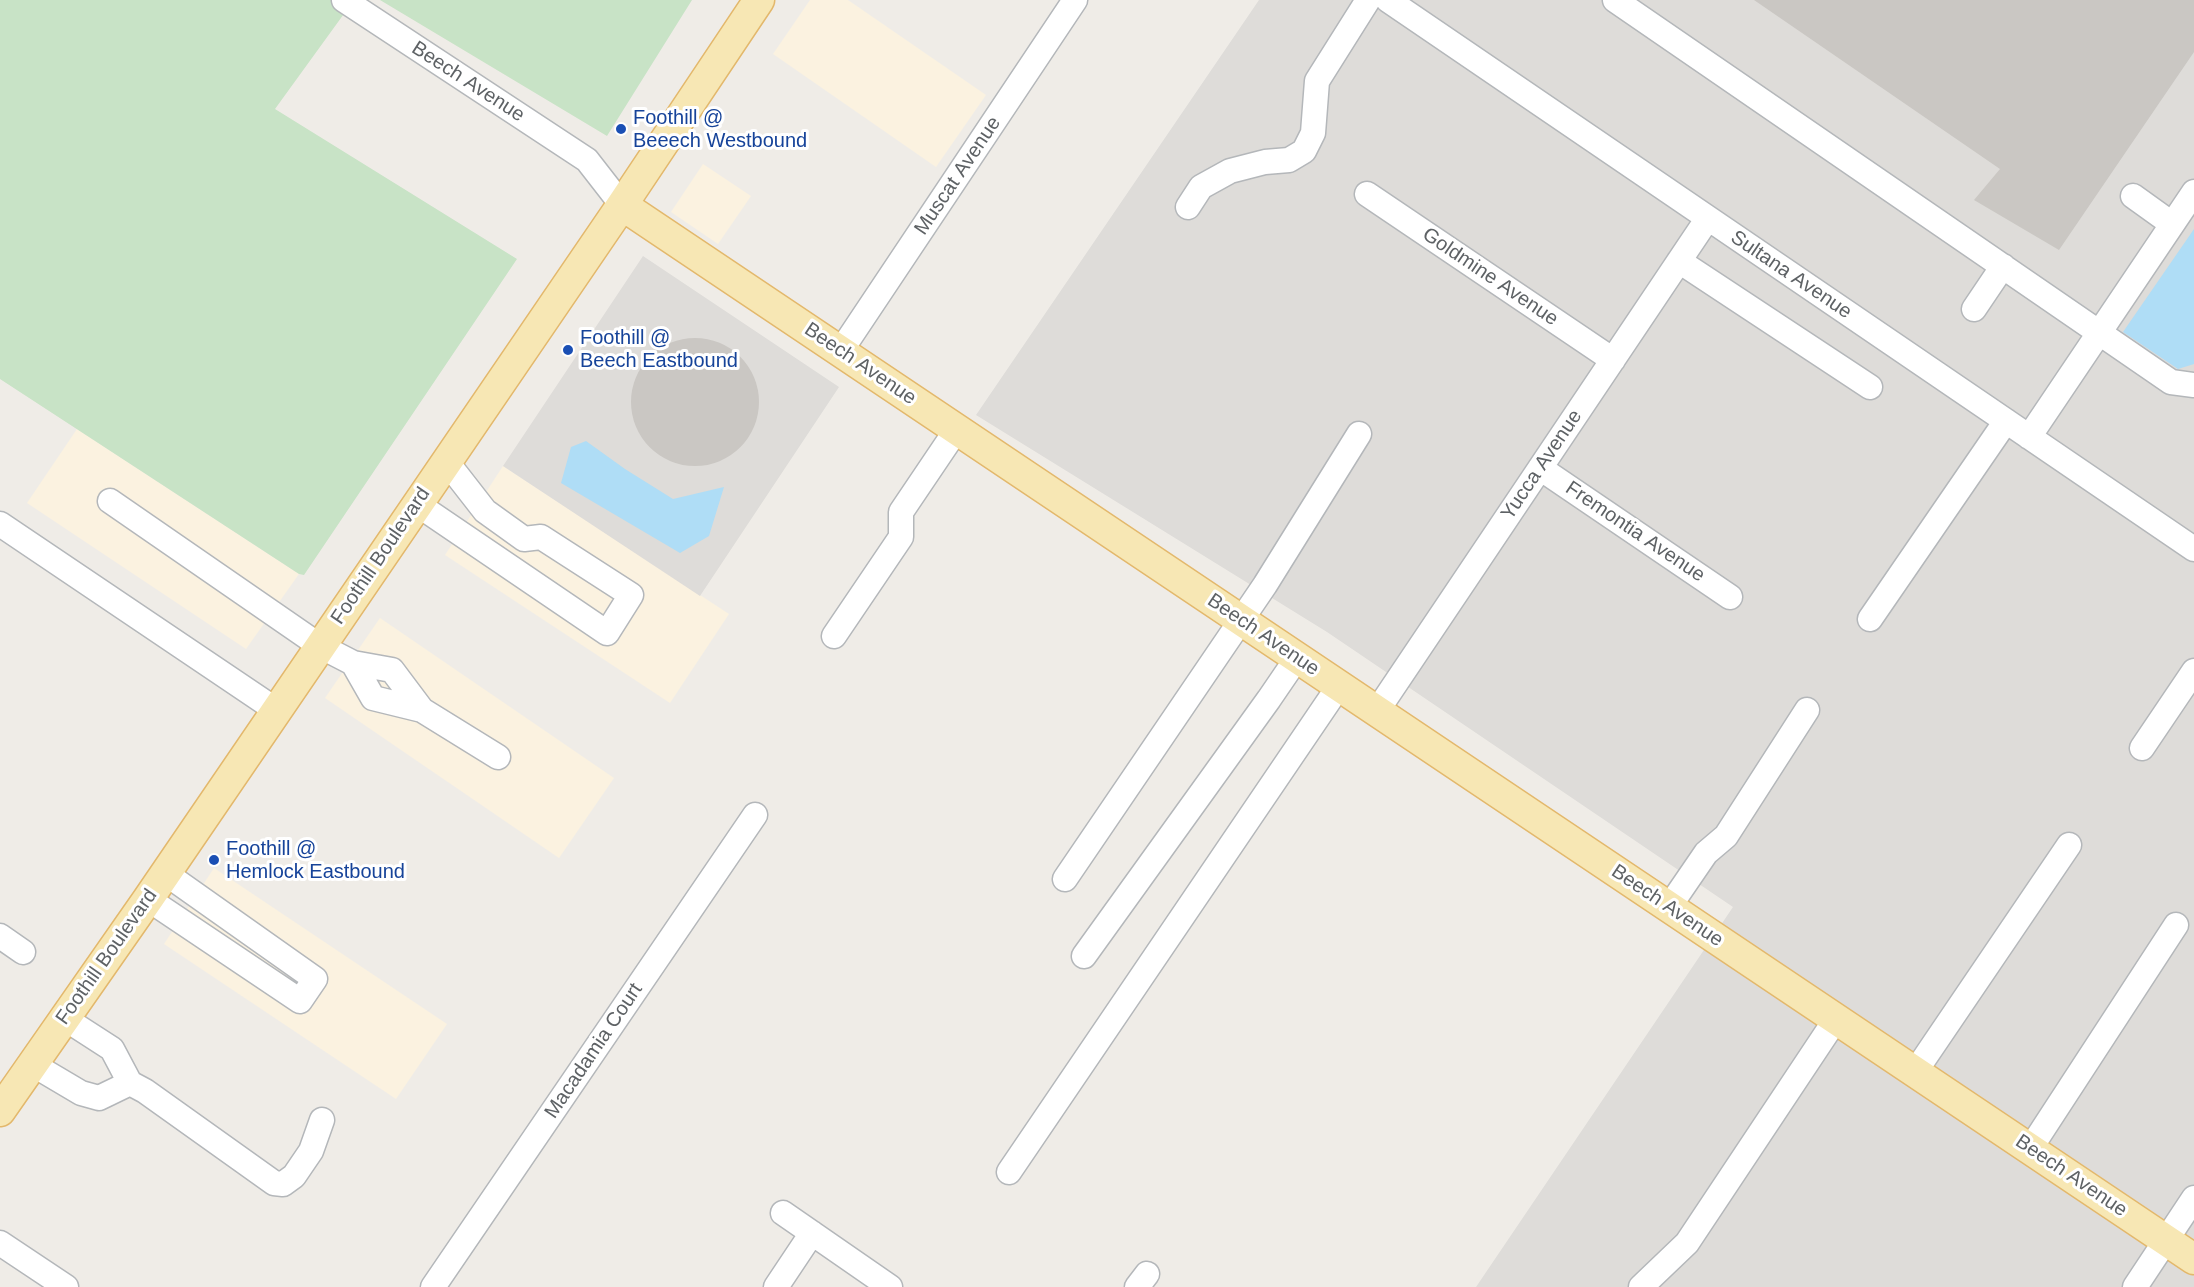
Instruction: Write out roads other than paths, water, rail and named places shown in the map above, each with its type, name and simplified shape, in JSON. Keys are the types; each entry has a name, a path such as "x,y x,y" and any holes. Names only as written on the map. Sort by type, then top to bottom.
{"main road":[{"name":"Foothill Boulevard","path":"0,1111 148,899 622,205 759,0"},
{"name":"Beech Avenue","path":"622,205 2194,1259"}],"street":[{"name":"Beech Avenue","path":"344,0 587,160 622,205"},
{"name":"Muscat Avenue","path":"840,352 1075,0"},
{"path":"1188,207 1201,187 1230,171 1265,162 1289,160 1304,151 1313,133 1317,81 1368,0"},
{"name":"Sultana Avenue","path":"1388,0 2194,549"},
{"path":"1616,0 2171,382 2194,385"},
{"path":"2029,437 2194,192"},
{"name":"Goldmine Avenue","path":"1367,194 1613,360"},
{"path":"2133,196 2172,224"},
{"name":"Yucca Avenue","path":"1377,711 1708,218"},
{"path":"1679,261 1870,387"},
{"path":"1974,309 2003,266"},
{"path":"1870,619 2006,421"},
{"path":"834,636 901,537 901,512 957,429"},
{"path":"1065,879 1265,585 1359,434"},
{"path":"417,504 607,633 632,595 541,537 524,539 485,512 446,461"},
{"name":"Fremontia Avenue","path":"1540,468 1730,597"},
{"path":"110,501 320,646 353,663 373,698 422,710 498,757"},
{"path":"0,524 276,710"},
{"path":"1084,956 1297,658"},
{"path":"2142,748 2194,670"},
{"path":"1009,1172 1339,686"},
{"path":"1669,907 1706,853 1726,836 1807,710"},
{"name":"Macadamia Court","path":"433,1287 755,816"},
{"path":"1915,1072 2069,845"},
{"path":"148,899 300,1002 315,979 165,873"},
{"path":"2030,1149 2176,925"},
{"path":"0,936 23,952"},
{"path":"64,1018 112,1048 130,1083 145,1091 273,1183 283,1184 294,1176 311,1151 322,1120"},
{"path":"1658,1287 1836,1019"},
{"path":"32,1064 81,1094 99,1098 130,1083"},
{"path":"2135,1287 2194,1198"},
{"path":"783,1213 890,1287"},
{"path":"776,1287 812,1233"},
{"path":"0,1243 66,1287"},
{"path":"1641,1287 1687,1243"}],"water":[{"path":"2194,229 2194,364 2178,369 2123,332"},
{"path":"586,441 673,499 724,487 709,536 680,553 561,483 571,447"}],"place":[{"name":"Foothill @ Beeech Westbound","path":"621,129"},
{"name":"Foothill @ Beech Eastbound","path":"568,350"},
{"name":"Foothill @ Hemlock Eastbound","path":"214,860"}]}
